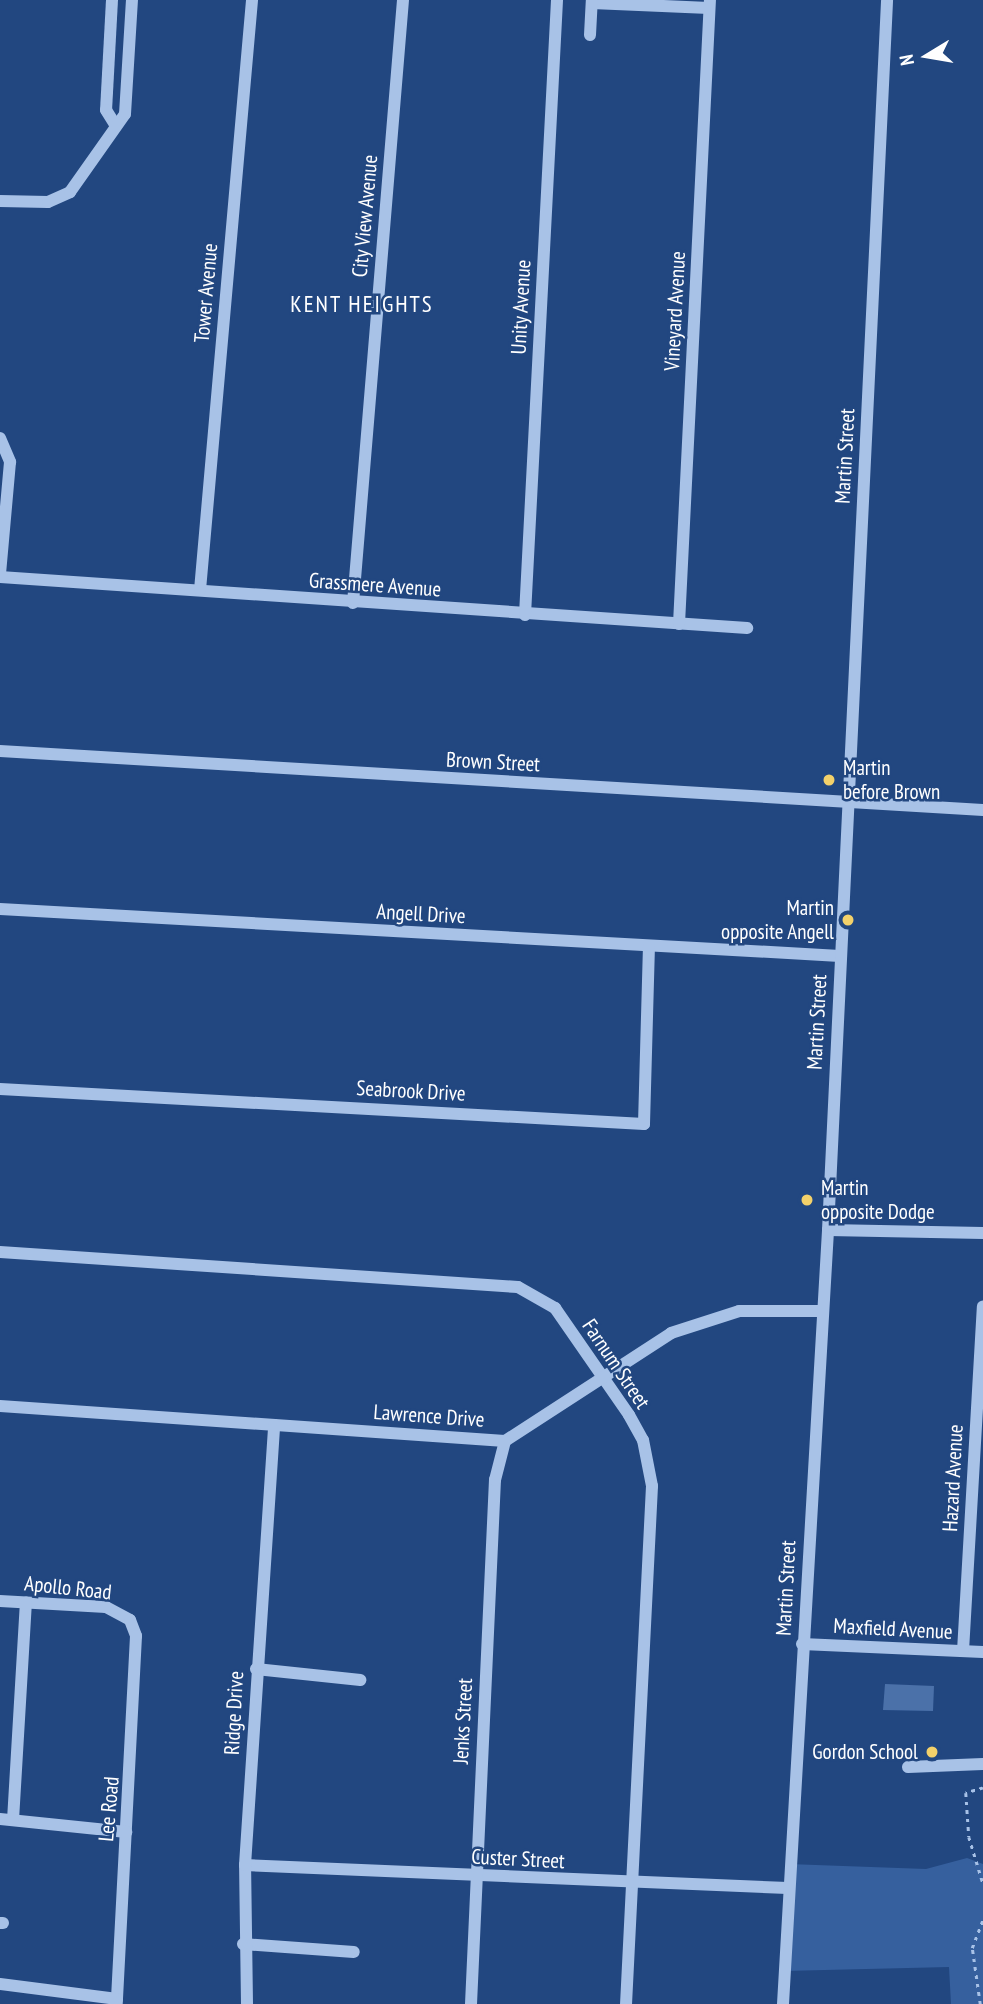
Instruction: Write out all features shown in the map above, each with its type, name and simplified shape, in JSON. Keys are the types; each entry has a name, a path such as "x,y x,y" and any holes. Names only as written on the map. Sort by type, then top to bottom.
{"street":[{"path":"112,0 106,110 114,123"},
{"path":"0,201 48,202 70,192 114,123 125,114 132,0"},
{"name":"Tower Avenue","path":"200,590 252,0"},
{"name":"City View Avenue","path":"353,603 403,0"},
{"name":"Unity Avenue","path":"525,615 556,0"},
{"name":"Martin Street","path":"783,2004 820,1311 828,1230 887,0"},
{"path":"590,36 592,2 709,4"},
{"name":"Vineyard Avenue","path":"679,624 709,4"},
{"path":"0,438 10,463 0,576"},
{"name":"Grassmere Avenue","path":"0,576 525,615 747,628"},
{"name":"Brown Street","path":"0,751 847,804 983,810"},
{"name":"Angell Drive","path":"0,909 840,956"},
{"name":"Seabrook Drive","path":"0,1089 644,1124 649,947"},
{"path":"828,1230 983,1233"},
{"name":"Farnum Street","path":"0,1252 518,1287 555,1308 643,1440 652,1486 626,2004"},
{"name":"Hazard Avenue","path":"963,1651 983,1307"},
{"name":"Lawrence Drive","path":"0,1406 505,1441 671,1333 707,1318 739,1311 820,1311"},
{"name":"Ridge Drive","path":"247,2004 243,1944 245,1865 274,1425"},
{"name":"Jenks Street","path":"471,2004 495,1480 505,1441"},
{"name":"Apollo Road","path":"0,1601 106,1606 130,1620"},
{"path":"26,1602 6,1819 126,1832"},
{"name":"Lee Road","path":"117,2002 139,1655 130,1620"},
{"name":"Maxfield Avenue","path":"802,1644 983,1652"},
{"path":"256,1669 359,1680"},
{"path":"908,1767 983,1764"},
{"name":"Custer Street","path":"245,1865 632,1884 788,1888"},
{"path":"243,1944 354,1952"},
{"path":"0,1984 117,2002"}],"path":[{"path":"983,1788 966,1793 969,1837 983,1883"},
{"path":"980,2004 972,1948 983,1920"}],"shaded area":[{"path":"967,1858 983,1864 983,2004 951,2004 949,1967 783,1971 788,1864 926,1869"}],"building":[{"path":"885,1684 934,1686 933,1711 883,1710"}],"place":[{"name":"Martin before Brown","path":"829,780"},
{"name":"Martin opposite Angell","path":"848,920"},
{"name":"Martin opposite Dodge","path":"807,1200"},
{"name":"Gordon School","path":"932,1752"}],"district":[{"name":"KENT HEIGHTS","path":"362,304"}]}
